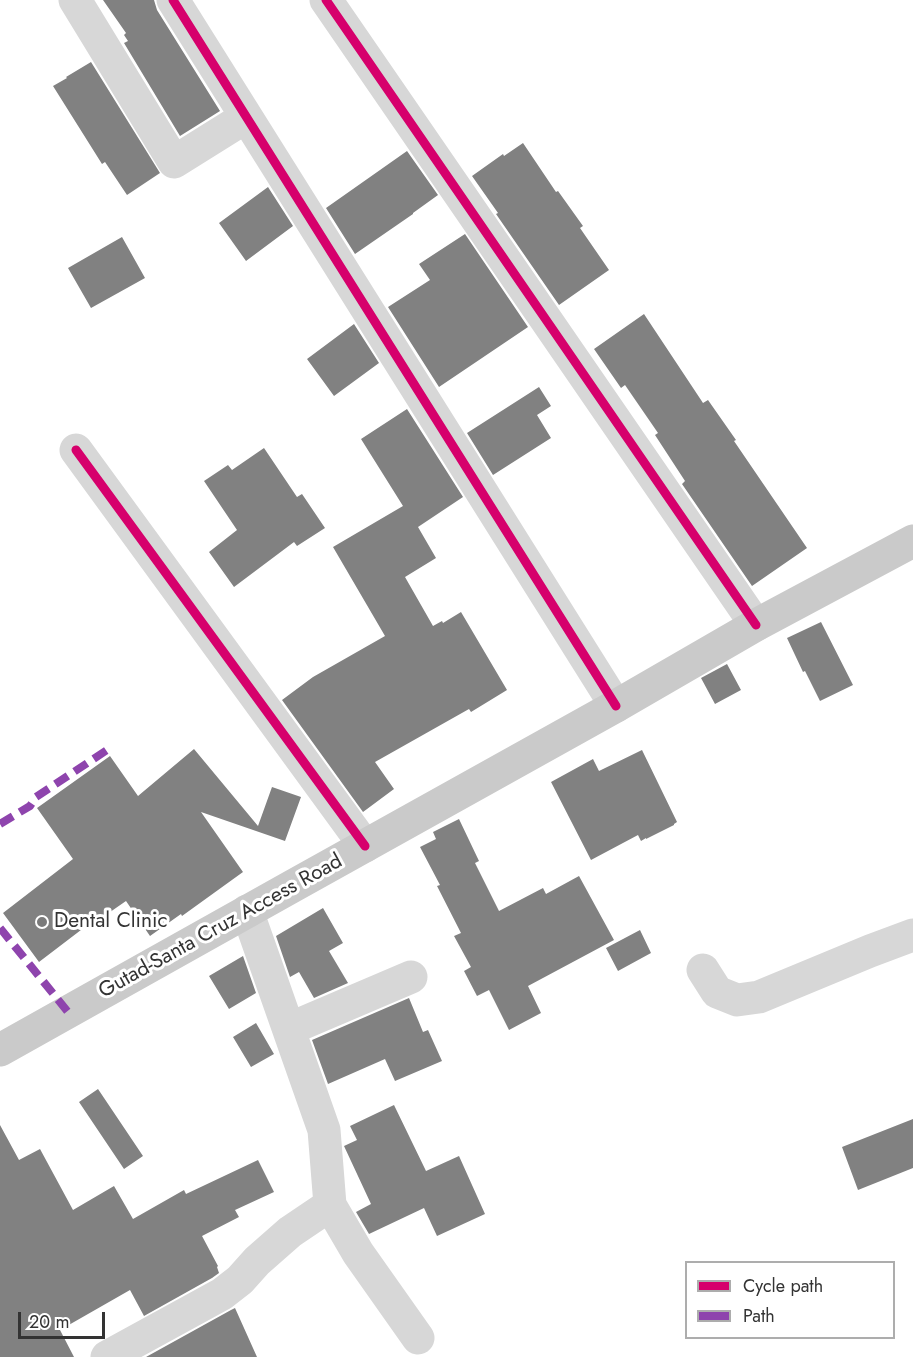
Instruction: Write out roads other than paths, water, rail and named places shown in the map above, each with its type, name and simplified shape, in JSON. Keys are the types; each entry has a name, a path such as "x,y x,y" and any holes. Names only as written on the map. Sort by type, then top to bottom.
{"main road":[{"name":"Gutad-Santa Cruz Access Road","path":"0,1050 616,706 756,625 913,541"}],"street":[{"path":"75,0 174,162 246,117"},
{"path":"173,0 616,706"},
{"path":"326,0 756,625"},
{"path":"75,450 365,846"},
{"path":"247,911 324,1130 330,1206 358,1253 418,1338"},
{"path":"703,970 717,992 737,1000 759,997 913,935"},
{"path":"289,1029 411,977"},
{"path":"107,1357 222,1294 290,1232 330,1206"}],"place":[{"name":"Dental Clinic","path":"42,922"}]}
